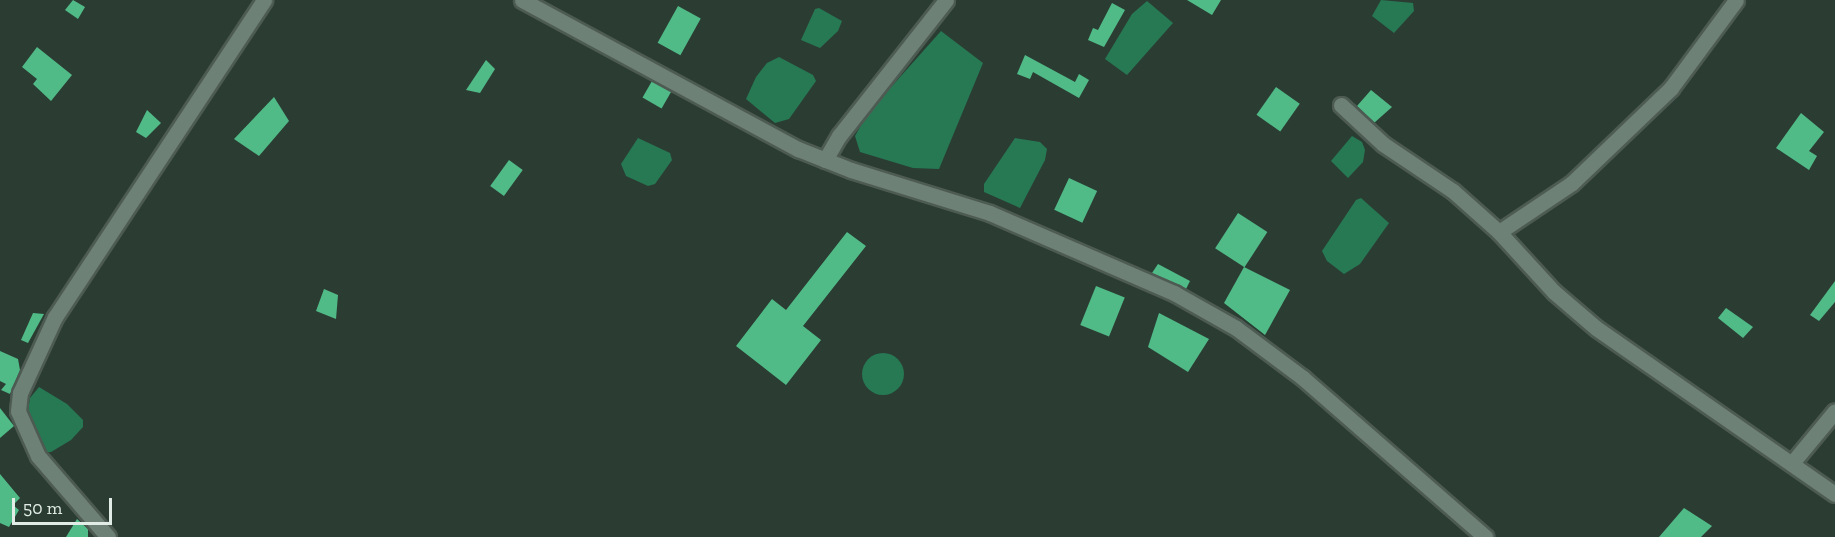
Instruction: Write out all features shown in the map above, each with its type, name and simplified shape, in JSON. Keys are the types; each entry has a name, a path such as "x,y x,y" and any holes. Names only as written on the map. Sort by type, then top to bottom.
{"street":[{"path":"108,537 38,456 18,411 21,393 55,317 264,0"},
{"path":"522,0 798,149 825,160 990,213 1174,293 1236,328 1303,378 1485,537"},
{"path":"825,160 839,136 946,0"},
{"path":"1499,232 1572,183 1671,88 1736,0"},
{"path":"1341,105 1383,144 1453,191 1499,232 1554,292 1596,328 1835,494"},
{"path":"1792,463 1835,411"}],"shaded area":[{"path":"1381,0 1413,3 1414,11 1394,33 1372,16"},
{"path":"1147,1 1173,23 1127,75 1105,59 1132,14"},
{"path":"819,8 842,21 838,31 820,48 801,40 815,9"},
{"path":"941,31 983,63 939,169 913,168 860,152 855,136 868,113"},
{"path":"779,57 813,75 816,81 789,119 775,123 746,99 756,77 767,63"},
{"path":"1352,136 1362,142 1365,150 1363,162 1348,178 1331,161"},
{"path":"638,138 670,153 672,160 655,184 648,186 626,176 621,164"},
{"path":"1015,138 1040,142 1047,149 1045,160 1020,208 984,192 984,184"},
{"path":"1361,198 1389,223 1360,264 1344,274 1327,261 1322,251 1356,200"},
{"path":"883,353 898,359 904,374 898,389 883,395 868,389 862,374 868,359"},
{"path":"39,387 67,404 83,420 83,427 71,440 51,452 43,452 27,415 30,398"}],"building":[{"path":"73,0 85,7 78,19 65,10"},
{"path":"1187,0 1221,0 1212,15"},
{"path":"1112,3 1125,10 1104,47 1088,40 1093,28 1098,30"},
{"path":"678,6 701,19 680,55 658,43"},
{"path":"37,47 72,75 51,101 33,84 37,79 22,67"},
{"path":"1025,55 1075,82 1079,74 1089,80 1079,98 1033,72 1030,79 1017,74"},
{"path":"486,60 495,69 480,93 466,90"},
{"path":"652,81 671,92 662,108 642,97"},
{"path":"1276,87 1300,104 1280,131 1256,115"},
{"path":"1371,90 1392,107 1374,123 1357,106"},
{"path":"274,97 289,121 259,156 234,139"},
{"path":"147,110 161,123 146,138 136,132"},
{"path":"1801,113 1824,132 1809,151 1817,156 1809,170 1776,148"},
{"path":"509,160 523,170 504,196 490,186"},
{"path":"1069,178 1097,191 1082,223 1054,210"},
{"path":"1238,213 1267,232 1244,267 1215,248"},
{"path":"847,232 866,246 803,326 821,340 786,385 736,346 772,299 786,310"},
{"path":"1158,264 1190,281 1186,289 1152,273"},
{"path":"1244,267 1290,290 1265,335 1224,303"},
{"path":"1835,281 1835,302 1819,321 1810,315"},
{"path":"1096,286 1125,298 1109,337 1080,325"},
{"path":"324,289 338,295 336,319 316,311"},
{"path":"1726,308 1753,327 1743,338 1718,318"},
{"path":"33,313 44,314 28,343 21,340"},
{"path":"1159,313 1209,339 1188,372 1148,347"},
{"path":"0,351 18,359 20,370 10,394 1,390 6,384 0,381"},
{"path":"0,408 14,426 0,438"},
{"path":"0,474 20,498 13,505 19,510 9,527 0,523"},
{"path":"1684,508 1712,526 1701,537 1659,537"},
{"path":"77,519 88,529 88,537 66,537"}]}
